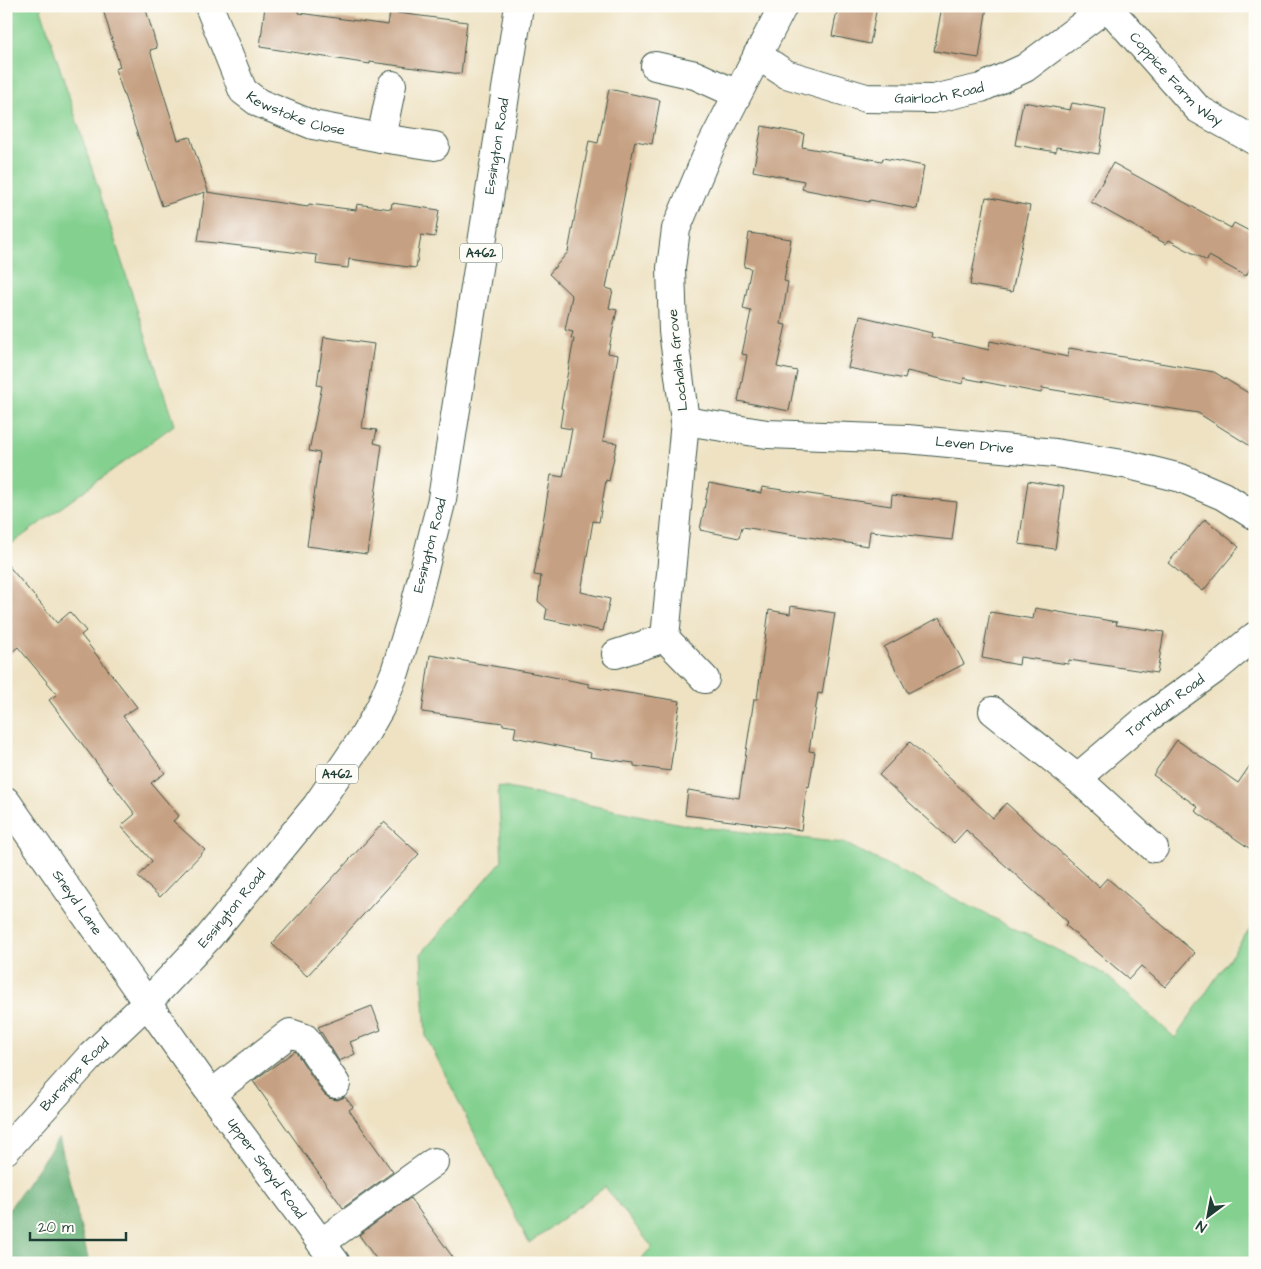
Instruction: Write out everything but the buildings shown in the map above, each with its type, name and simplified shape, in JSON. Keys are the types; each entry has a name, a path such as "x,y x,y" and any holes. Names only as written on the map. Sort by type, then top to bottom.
{"street":[{"name":"Kewstoke Close","path":"209,6 243,91 259,103 313,125 435,146"},
{"name":"Essington Road","path":"147,1003 209,937 317,805 364,736 380,708 395,672 412,617 442,499 519,6"},
{"name":"Lochalsh Grove","path":"665,638 685,421 673,331 671,268 676,229 710,148 783,6"},
{"name":"Gairloch Road","path":"757,55 786,74 866,98 933,99 981,88 1025,68 1107,7"},
{"name":"Coppice Farm Way","path":"1107,7 1198,109 1255,141"},
{"path":"655,66 695,74 737,94"},
{"path":"381,138 392,85"},
{"name":"Leven Drive","path":"685,421 767,434 908,439 1055,453 1129,465 1181,478 1223,496 1255,516"},
{"name":"Torridon Road","path":"1077,778 1145,720 1214,670 1255,636"},
{"path":"616,654 665,638 704,679"},
{"path":"993,712 1077,778 1154,848"},
{"name":"Sneyd Lane","path":"6,801 147,1003"},
{"name":"Upper Sneyd Road","path":"147,1003 211,1094 328,1253 434,1162"},
{"name":"Bursnips Road","path":"6,1150 89,1058 147,1003"},
{"path":"211,1094 290,1034 305,1038 336,1084"}],"green space":[{"path":"6,6 40,6 174,425 6,548"},
{"path":"498,786 691,826 844,843 1105,974 1175,1038 1255,921 1255,1263 637,1263 652,1247 605,1187 529,1243 426,1036 421,954 502,861"},
{"path":"59,1137 89,1263 6,1263 6,1214"}]}
